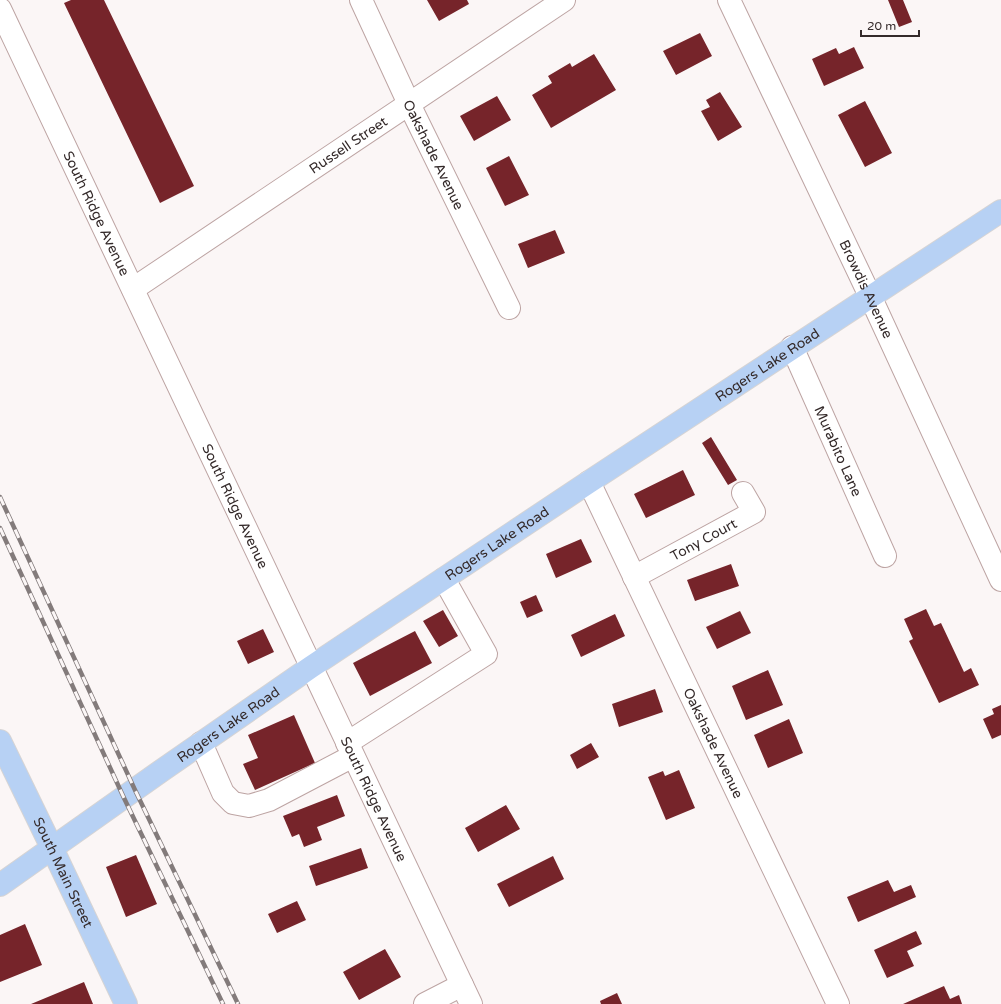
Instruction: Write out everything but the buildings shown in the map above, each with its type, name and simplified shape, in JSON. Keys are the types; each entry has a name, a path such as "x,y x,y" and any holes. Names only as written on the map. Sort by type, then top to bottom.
{"main road":[{"name":"Rogers Lake Road","path":"0,885 311,668 792,347 1001,211"},
{"name":"South Main Street","path":"0,740 126,1004"}],"street":[{"name":"Oakshade Avenue","path":"361,0 409,104 509,308"},
{"name":"Russell Street","path":"132,288 564,0"},
{"name":"Browdis Avenue","path":"729,0 870,296 1001,580"},
{"name":"South Ridge Avenue","path":"0,8 467,995"},
{"name":"Murabito Lane","path":"792,347 885,556"},
{"name":"Oakshade Avenue","path":"589,482 838,1004"},
{"name":"Tony Court","path":"634,576 754,512 743,493"},
{"path":"202,743 223,792 233,803 249,806 269,800 350,749 486,654 444,579"},
{"path":"424,1004 467,995"}],"railway":[{"path":"0,497 135,790 238,1004"},
{"path":"0,528 124,798 223,1004"}]}
